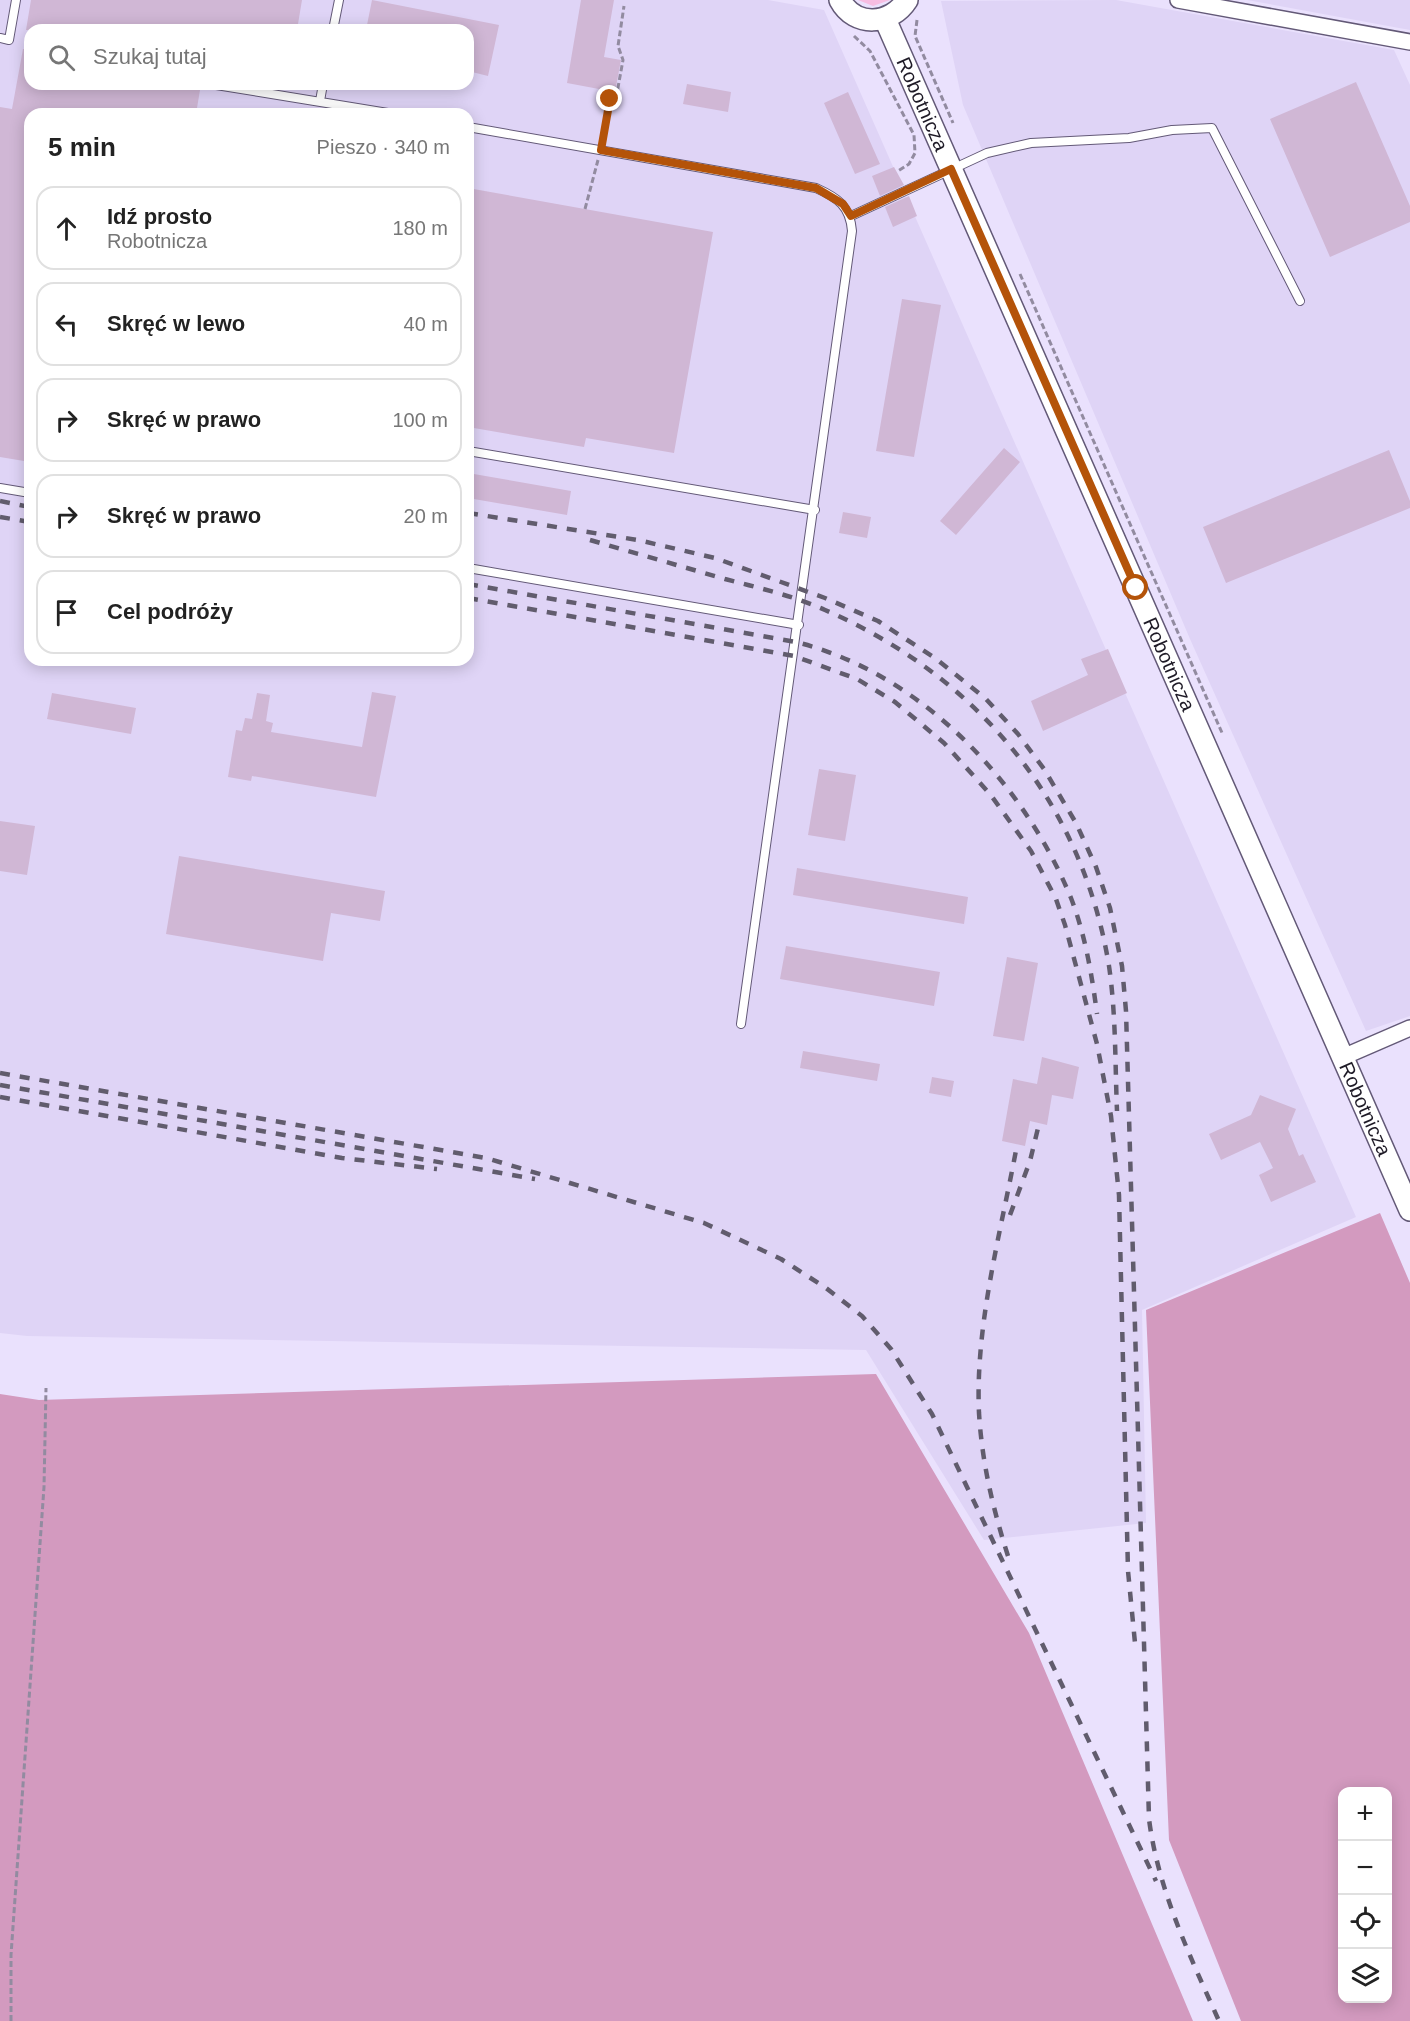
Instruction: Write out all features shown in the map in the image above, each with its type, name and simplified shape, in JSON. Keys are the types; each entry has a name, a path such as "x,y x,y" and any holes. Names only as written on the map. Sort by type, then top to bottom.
{"street":[{"path":"840,0 851,13 862,19 885,19 902,8 907,0"},
{"path":"1178,0 1410,42"},
{"name":"Robotnicza","path":"885,19 1410,1210"},
{"path":"1343,1057 1410,1028"}],"lane":[{"path":"0,38 9,40 16,0"},
{"path":"334,24 339,0"},
{"path":"249,90 360,108"},
{"path":"320,101 322,90"},
{"path":"474,128 816,188 843,204 851,216 852,231 815,510 741,1024"},
{"path":"851,216 987,153 1031,143 1129,138 1172,130 1212,128 1300,301"},
{"path":"474,452 815,510"},
{"path":"0,488 24,492"},
{"path":"474,569 799,625"}],"path":[{"path":"585,209 601,150 610,99 617,93 623,60 618,46 624,6"},
{"path":"848,29 870,51 914,135 915,153 909,164 898,171"},
{"path":"11,2021 11,1955 44,1487 46,1388"}],"shaded area":[{"path":"0,0 768,0 824,10 1356,1217 1142,1310 1146,1523 984,1540 866,1350 27,1336 0,1333"},
{"path":"858,0 890,0 873,6"},
{"path":"1116,0 1394,50 1410,85 1410,1016 1366,1031 1190,639 963,105 941,1"},
{"path":"1247,0 1410,0 1410,30"},
{"path":"1380,1213 1410,1283 1410,2021 1241,2021 1169,1840 1146,1310"},
{"path":"876,1374 1029,1633 1193,2021 0,2021 0,1394 39,1400"}],"building":[{"path":"31,0 302,0 298,24 27,24"},
{"path":"372,0 499,25 488,76 474,72 474,24 367,24"},
{"path":"581,0 614,0 604,57 621,60 615,92 567,83"},
{"path":"23,49 24,90 200,90 197,108 24,108 24,461 0,457 0,107 12,109"},
{"path":"1356,82 1410,206 1410,222 1330,257 1270,119"},
{"path":"687,84 731,92 728,112 683,104"},
{"path":"848,92 880,164 855,174 824,103"},
{"path":"894,167 904,185 880,196 872,176"},
{"path":"474,189 713,232 674,453 586,438 584,447 474,428"},
{"path":"909,196 917,216 893,227 885,207"},
{"path":"902,299 941,305 914,457 876,451"},
{"path":"1004,448 1020,462 956,535 940,521"},
{"path":"1389,450 1410,501 1410,508 1226,583 1203,527"},
{"path":"474,474 571,491 567,515 474,499"},
{"path":"843,512 871,517 867,538 839,533"},
{"path":"1108,649 1127,693 1043,731 1031,701 1088,675 1081,659"},
{"path":"372,692 396,696 376,797 252,776 251,781 228,777 236,730 242,731 245,718 252,719 257,693 270,695 266,721 273,723 271,732 362,747"},
{"path":"52,693 136,708 131,734 47,719"},
{"path":"819,769 856,775 845,841 808,835"},
{"path":"0,821 35,826 27,875 0,871"},
{"path":"179,856 385,891 380,921 331,913 323,961 166,934"},
{"path":"797,868 968,897 964,924 793,895"},
{"path":"786,946 940,972 934,1006 780,979"},
{"path":"1007,957 1038,963 1024,1041 993,1036"},
{"path":"803,1051 880,1064 877,1081 800,1068"},
{"path":"1042,1057 1079,1067 1073,1099 1052,1095 1047,1125 1030,1121 1025,1146 1002,1141 1013,1079 1037,1084"},
{"path":"932,1077 954,1081 951,1097 929,1093"},
{"path":"1260,1095 1296,1109 1288,1129 1299,1156 1303,1154 1316,1182 1271,1202 1259,1175 1273,1168 1260,1142 1221,1160 1209,1134 1251,1115"}],"railway":[{"path":"0,501 24,506"},
{"path":"474,514 638,540 715,558 825,598 878,621 935,658 986,699 1018,734 1044,769 1076,823 1096,867 1110,908 1122,966 1126,1011 1149,1819 1153,1845 1167,1897 1186,1947 1219,2021"},
{"path":"0,517 24,521"},
{"path":"590,540 776,593 825,610 880,637 930,670 975,708 1014,751 1047,798 1075,850 1095,906 1111,984 1117,1111"},
{"path":"474,585 796,642 841,657 885,679 925,706 962,738 996,774 1025,813 1050,855 1071,898 1080,926 1097,1014"},
{"path":"474,599 794,656 857,679 895,702 944,743 990,794 1031,851 1056,899 1065,925 1097,1044 1111,1116 1119,1195 1128,1571 1135,1643"},
{"path":"0,1073 486,1158 704,1223 781,1259 826,1288 862,1316 891,1349 932,1414 1156,1881"},
{"path":"0,1085 535,1179"},
{"path":"0,1097 342,1158 437,1169"},
{"path":"1010,1215 1030,1161 1039,1124"},
{"path":"1008,1556 993,1503 980,1432 979,1380 990,1278 1017,1145"}],"route":[{"path":"610,99 601,150 816,188 828,193 843,204 851,216 951,169 1136,588"}]}
